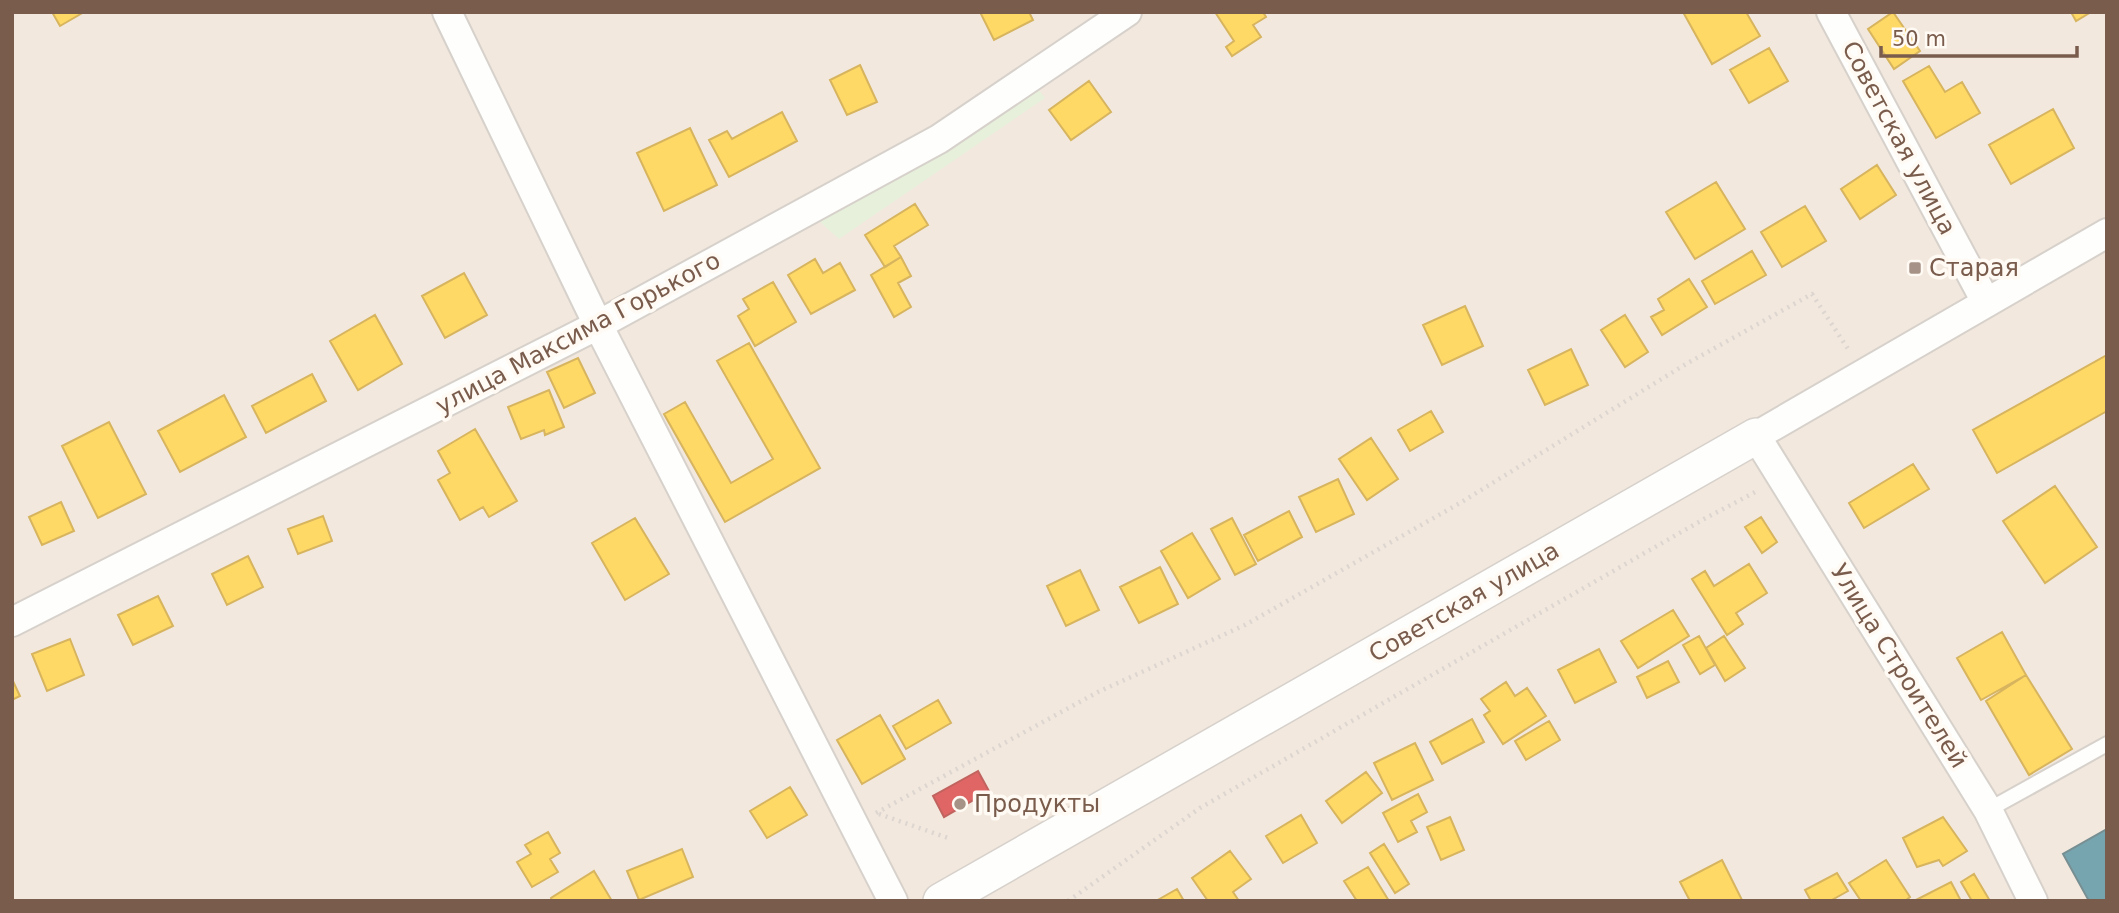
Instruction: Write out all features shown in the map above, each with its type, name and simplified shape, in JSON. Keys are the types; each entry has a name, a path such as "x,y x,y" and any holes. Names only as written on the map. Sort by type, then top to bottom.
{"street":[{"path":"447,12 598,325 893,901"},
{"name":"улица Максима Горького","path":"12,622 598,325 939,139 1127,12"},
{"name":"Советская улица","path":"1831,12 1986,302"},
{"name":"Советская улица","path":"942,901 2107,233"},
{"name":"Улица Строителей","path":"1756,436 1988,810 2033,901"}],"lane":[{"path":"1988,810 2107,744"}],"path":[{"path":"875,813 1098,692 1245,625 1460,503 1686,364 1812,294 1863,373"},
{"path":"1068,901 1200,808 1781,477"},
{"path":"843,802 951,839"}],"shaded area":[{"path":"12,12 2107,12 2107,901 12,901"}],"green space":[{"path":"1033,82 1045,98 839,239 820,222"}],"building: Жильё":[{"path":"52,12 84,12 60,26"},
{"path":"980,12 1029,12 1033,20 994,40"},
{"path":"1215,12 1263,12 1266,17 1253,25 1261,37 1232,56 1226,47 1234,41"},
{"path":"1683,12 1746,12 1760,36 1712,64"},
{"path":"1893,12 1920,51 1894,69 1868,29"},
{"path":"2071,12 2091,12 2076,21"},
{"path":"1769,48 1788,81 1749,103 1730,70"},
{"path":"860,65 877,102 847,115 830,80"},
{"path":"1929,66 1945,92 1962,82 1980,113 1936,138 1903,81"},
{"path":"1089,81 1111,112 1071,140 1049,110"},
{"path":"2053,109 2074,148 2011,184 1989,145"},
{"path":"782,112 797,141 729,177 709,140 727,131 732,139"},
{"path":"690,128 717,185 664,211 637,153"},
{"path":"1877,165 1896,195 1860,219 1841,189"},
{"path":"1716,182 1745,229 1695,259 1666,212"},
{"path":"915,204 928,225 894,246 901,257 885,267 865,235"},
{"path":"1805,206 1826,241 1782,267 1761,232"},
{"path":"1752,251 1766,275 1715,304 1702,281"},
{"path":"901,257 911,276 898,283 911,307 894,317 871,275"},
{"path":"815,259 823,273 840,263 855,290 811,314 788,275"},
{"path":"464,273 487,315 445,338 422,296"},
{"path":"1689,279 1707,307 1662,335 1651,317 1664,310 1658,299"},
{"path":"773,282 796,322 755,346 738,316 749,309 743,299"},
{"path":"1465,306 1483,346 1442,365 1423,325"},
{"path":"375,315 402,364 358,390 330,341"},
{"path":"1625,315 1648,352 1625,367 1601,330"},
{"path":"749,343 820,468 725,522 664,414 685,402 731,483 773,459 717,361"},
{"path":"1571,349 1588,385 1545,405 1528,370"},
{"path":"2107,355 2107,411 1997,473 1973,430"},
{"path":"578,358 595,393 564,408 547,372"},
{"path":"312,374 326,401 266,433 252,406"},
{"path":"549,390 564,427 545,435 544,430 521,439 508,407"},
{"path":"224,395 246,437 180,472 158,431"},
{"path":"1431,411 1443,432 1410,451 1398,430"},
{"path":"109,422 146,494 98,518 62,446"},
{"path":"475,429 517,501 489,517 483,507 460,520 438,480 450,473 438,451"},
{"path":"1371,438 1398,479 1367,500 1339,459"},
{"path":"1913,464 1929,489 1864,528 1849,503"},
{"path":"1338,479 1354,514 1316,532 1299,497"},
{"path":"2055,486 2097,547 2045,583 2003,521"},
{"path":"61,502 74,531 42,545 29,517"},
{"path":"1289,511 1302,537 1258,561 1244,535"},
{"path":"323,516 332,541 298,554 288,529"},
{"path":"1761,517 1777,542 1762,553 1745,527"},
{"path":"635,518 669,574 625,600 592,543"},
{"path":"1232,518 1256,564 1235,575 1211,529"},
{"path":"1192,533 1220,579 1188,598 1161,551"},
{"path":"248,556 263,587 227,605 212,574"},
{"path":"1749,564 1767,593 1736,613 1743,624 1727,635 1692,579 1705,571 1714,586"},
{"path":"1160,567 1178,604 1139,623 1120,587"},
{"path":"1080,570 1099,610 1066,626 1047,586"},
{"path":"158,596 173,626 133,645 118,615"},
{"path":"1673,610 1689,636 1638,668 1621,641"},
{"path":"2002,632 2026,675 1981,700 1957,658"},
{"path":"1699,636 1715,665 1700,674 1683,645"},
{"path":"1724,636 1745,668 1725,681 1706,648"},
{"path":"70,639 84,675 47,691 32,654"},
{"path":"1599,649 1616,682 1575,703 1558,670"},
{"path":"1668,661 1679,682 1647,698 1637,677"},
{"path":"2026,675 2072,749 2029,775 1986,701"},
{"path":"12,679 20,696 12,700"},
{"path":"1506,682 1515,696 1527,688 1546,716 1503,744 1484,715 1490,711 1481,699"},
{"path":"938,700 951,723 906,749 893,726"},
{"path":"880,715 905,759 862,784 837,740"},
{"path":"1472,719 1484,742 1442,764 1430,742"},
{"path":"1549,721 1560,740 1526,760 1515,741"},
{"path":"1415,743 1433,780 1392,800 1374,763"},
{"path":"1366,772 1382,793 1342,823 1326,801"},
{"path":"790,787 807,815 767,838 750,811"},
{"path":"1418,794 1427,812 1411,821 1417,832 1398,842 1383,813"},
{"path":"1301,815 1317,843 1283,863 1266,836"},
{"path":"1450,817 1464,850 1441,860 1427,827"},
{"path":"1943,817 1967,851 1943,866 1939,860 1917,867 1903,838"},
{"path":"548,832 560,853 550,859 558,872 532,887 517,862 531,854 525,845"},
{"path":"1384,844 1409,884 1395,893 1370,853"},
{"path":"682,849 693,877 639,900 627,871"},
{"path":"1230,851 1251,879 1233,892 1239,901 1208,901 1192,878"},
{"path":"1722,860 1742,900 1690,901 1680,882"},
{"path":"1886,860 1910,897 1905,901 1861,901 1849,883"},
{"path":"1368,867 1389,901 1357,901 1344,881"},
{"path":"594,871 612,901 552,901 551,898"},
{"path":"1837,873 1848,891 1830,901 1811,901 1805,890"},
{"path":"1974,874 1990,901 1972,901 1961,882"},
{"path":"1951,882 1961,901 1914,901"},
{"path":"1177,889 1184,901 1156,901"}],"building: Торговля":[{"path":"978,771 989,791 944,817 933,796"}],"building: Учреждения":[{"path":"2107,829 2107,901 2089,901 2063,854"}],"place":[{"name":"Старая","path":"1915,268"},
{"name":"Продукты","path":"960,804"}]}
